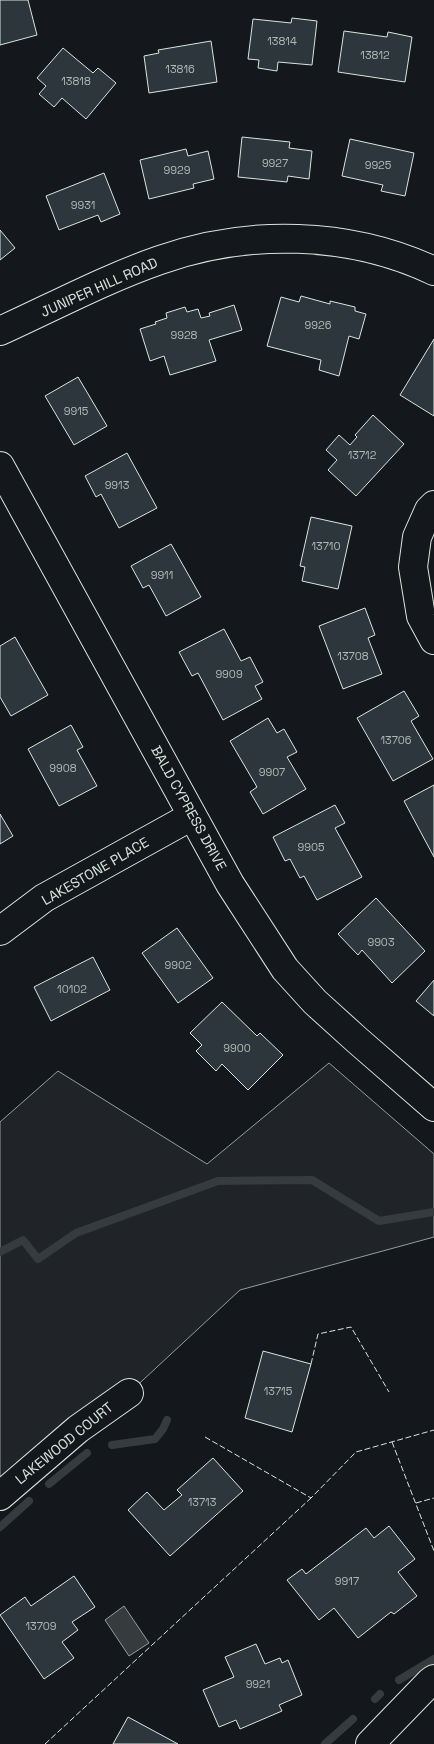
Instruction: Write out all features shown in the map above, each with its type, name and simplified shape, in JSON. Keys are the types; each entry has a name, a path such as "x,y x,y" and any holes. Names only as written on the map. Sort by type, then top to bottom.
{"street":[{"name":"JUNIPER HILL ROAD","path":"0,331 121,275 161,259 213,246 265,240 300,239 335,242 392,255 434,271"},
{"name":"BALD CYPRESS DRIVE","path":"0,466 230,884 285,969 316,1002 357,1040 434,1107"},
{"path":"434,505 429,510 417,537 413,567 421,616 434,640"},
{"name":"LAKESTONE PLACE","path":"0,931 44,898 192,816"},
{"name":"LAKEWOOD COURT","path":"0,1496 78,1429 129,1392"},
{"path":"370,1744 434,1679"}],"shaded area":[{"path":"329,1063 434,1154 434,1237 240,1290 129,1393 0,1496 0,1122 58,1071 207,1164"},
{"path":"124,1606 149,1643 129,1656 105,1620"}],"building":[{"path":"0,0 28,0 37,35 0,45"},
{"path":"292,18 317,21 312,65 278,62 277,71 258,68 259,60 248,59 253,19 291,23"},
{"path":"344,31 387,37 388,32 412,37 405,82 338,72"},
{"path":"211,41 217,82 149,93 144,56 159,53 158,50"},
{"path":"63,48 93,73 98,68 116,83 86,119 62,98 54,107 39,94 46,86 37,78"},
{"path":"242,137 290,142 289,148 312,151 309,179 288,176 287,182 238,177"},
{"path":"350,139 414,153 405,196 381,191 383,185 342,176"},
{"path":"186,149 188,156 208,151 214,179 193,184 194,188 149,199 140,160"},
{"path":"104,173 120,214 101,222 98,215 59,230 46,196"},
{"path":"0,230 15,248 0,260"},
{"path":"301,296 330,304 330,301 355,307 355,311 366,314 359,339 349,336 339,376 319,370 321,360 267,346 281,297 299,302"},
{"path":"234,305 242,330 209,340 216,361 170,375 164,356 150,361 140,329 167,318 166,313 185,307 187,312 198,309 201,318 210,316 209,313"},
{"path":"434,339 434,416 400,395"},
{"path":"78,377 107,426 74,445 45,396"},
{"path":"373,415 404,444 356,496 328,470 337,460 326,450 339,435 350,445 357,437 355,435"},
{"path":"127,453 157,508 119,528 101,494 96,497 85,476"},
{"path":"311,517 352,526 338,589 302,581 305,567 300,566"},
{"path":"171,544 201,597 166,616 149,585 143,588 131,566"},
{"path":"365,608 375,635 368,638 382,674 343,689 319,626"},
{"path":"224,629 241,661 250,657 263,682 255,686 262,699 223,720 198,673 192,676 179,652"},
{"path":"15,637 48,695 11,716 0,697 0,646"},
{"path":"404,691 419,716 411,721 433,759 393,781 357,718"},
{"path":"268,718 277,733 284,729 297,752 287,757 306,789 263,814 250,792 257,787 230,741"},
{"path":"71,725 83,747 77,750 97,786 59,806 28,749"},
{"path":"434,785 434,857 404,801"},
{"path":"335,805 345,823 335,828 362,877 317,900 304,876 300,878 290,859 285,861 273,837"},
{"path":"0,814 13,836 0,844"},
{"path":"376,898 425,951 392,983 362,950 358,955 338,934"},
{"path":"177,928 213,978 178,1003 142,953"},
{"path":"93,957 110,990 51,1021 34,987"},
{"path":"434,980 434,1016 416,1001"},
{"path":"222,1002 257,1036 260,1033 283,1055 248,1090 222,1064 216,1071 196,1051 202,1045 190,1033"},
{"path":"263,1351 311,1364 292,1432 245,1418"},
{"path":"213,1458 243,1491 170,1556 128,1510 147,1492 164,1510 182,1495 177,1490"},
{"path":"389,1526 415,1559 398,1572 417,1596 394,1614 391,1612 358,1638 334,1608 319,1620 287,1580 302,1569 306,1574 366,1528 374,1538"},
{"path":"74,1576 95,1607 72,1622 78,1630 62,1642 74,1658 44,1679 0,1615 25,1597 31,1606"},
{"path":"256,1644 265,1664 280,1658 282,1663 288,1660 302,1695 279,1705 282,1711 240,1729 236,1720 219,1727 203,1690 234,1677 225,1657"},
{"path":"128,1717 178,1744 113,1744"}],"waterway":[{"path":"0,1252 23,1240 38,1259 76,1233 218,1181 312,1180 379,1221 434,1212"},
{"path":"112,1445 155,1439 167,1420"},
{"path":"49,1484 87,1453"},
{"path":"0,1527 29,1501"},
{"path":"399,1680 434,1659"},
{"path":"375,1699 380,1694"},
{"path":"325,1744 353,1719"}],"fence":[{"path":"311,1364 318,1334 351,1327 389,1392"},
{"path":"205,1437 311,1498 356,1452 434,1430"},
{"path":"392,1442 434,1551"},
{"path":"45,1744 311,1498"},
{"path":"416,1503 434,1498"}]}
